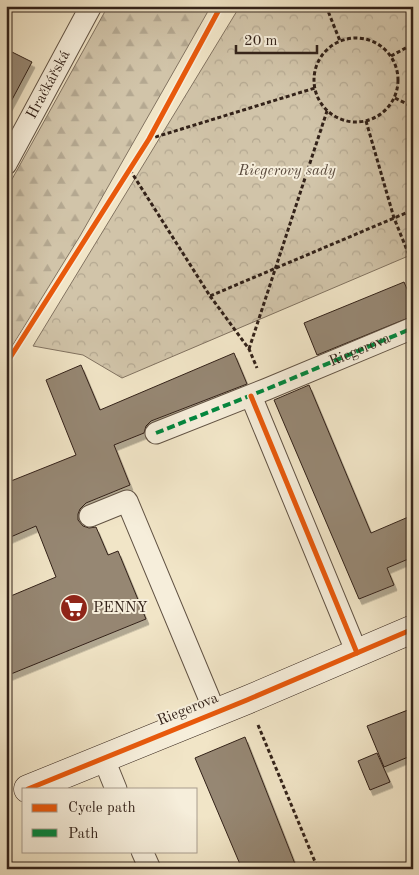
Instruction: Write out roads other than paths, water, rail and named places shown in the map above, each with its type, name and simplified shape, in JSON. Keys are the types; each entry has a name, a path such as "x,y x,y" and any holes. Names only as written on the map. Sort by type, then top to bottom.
{"street":[{"name":"Hračkářská","path":"6,164 91,6"},
{"name":"Riegerova","path":"156,433 413,328"},
{"path":"259,392 357,653"},
{"name":"Riegerova","path":"90,516 127,502 215,712"},
{"name":"Riegerova","path":"30,788 247,700 413,628"},
{"path":"103,757 116,788"},
{"path":"6,798 22,792"},
{"path":"142,852 150,869"}],"place":[{"name":"PENNY","path":"74,608"}],"park label":[{"name":"Riegerovy sady","path":"287,171"}]}
